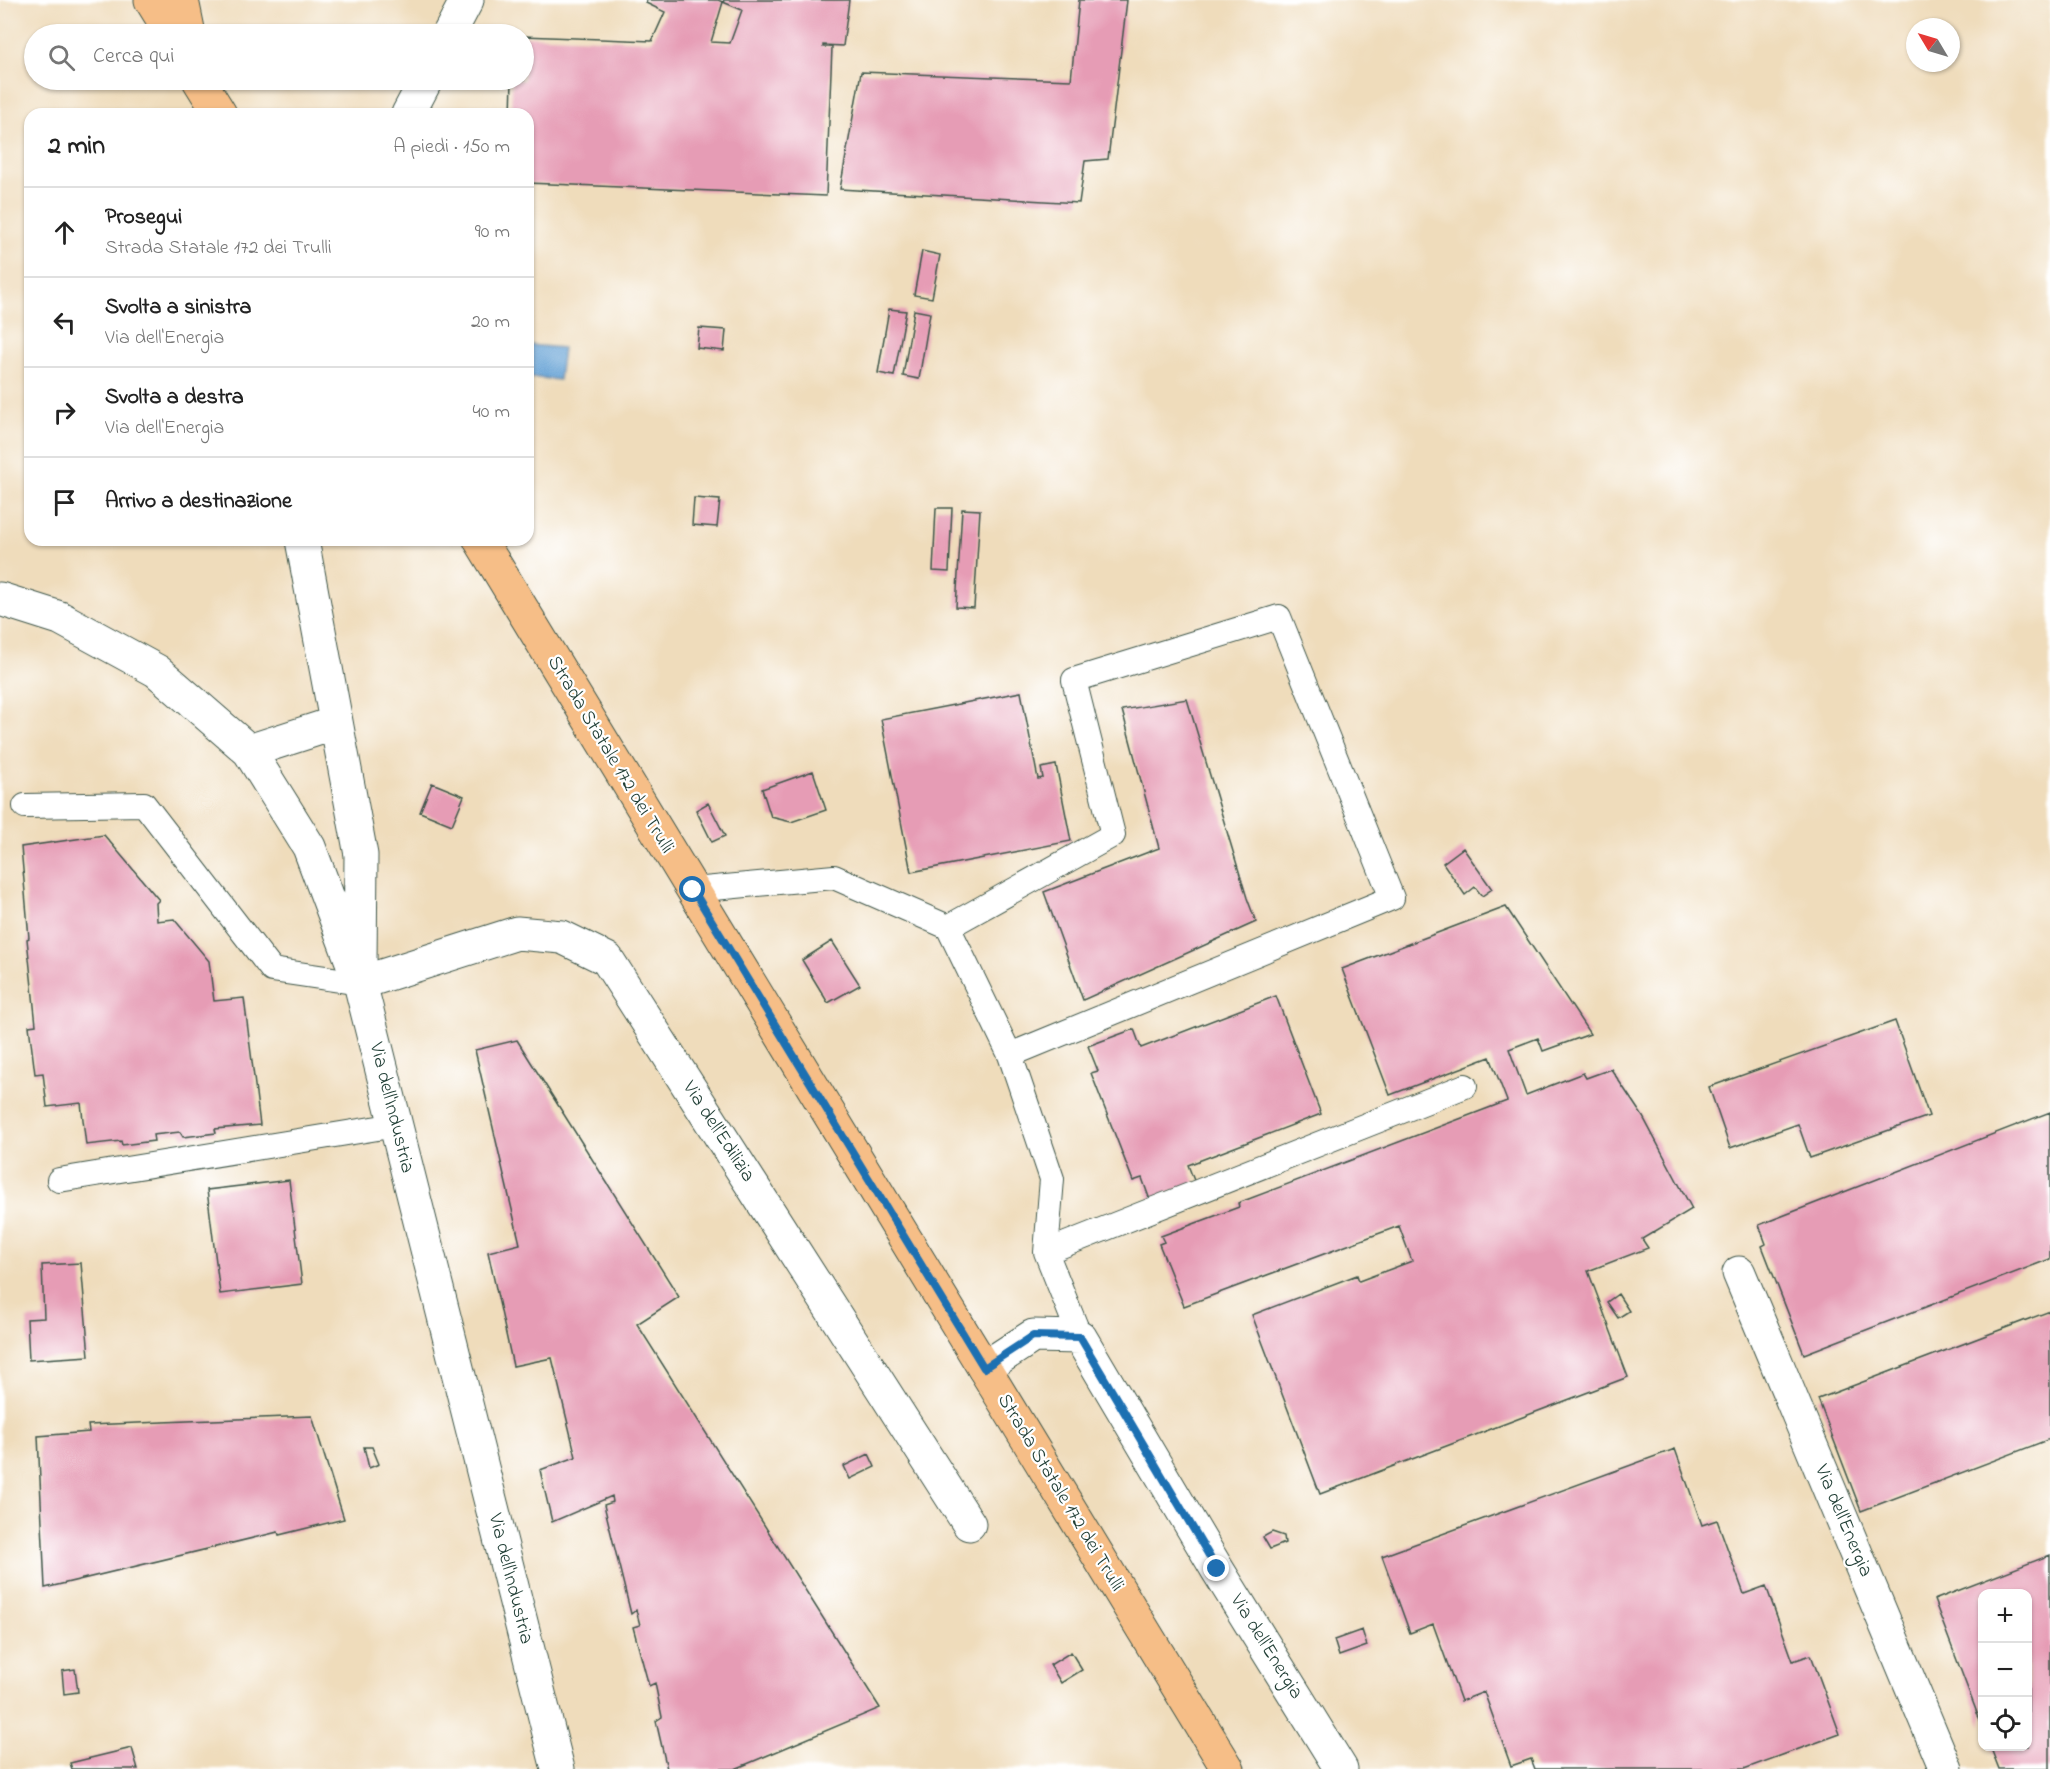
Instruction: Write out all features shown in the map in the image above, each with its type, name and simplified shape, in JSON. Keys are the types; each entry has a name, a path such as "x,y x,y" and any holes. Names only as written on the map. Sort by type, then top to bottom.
{"main road":[{"path":"151,0 166,24"},
{"path":"182,0 187,24"},
{"path":"205,90 216,108"},
{"name":"Strada Statale 172 dei Trulli","path":"484,546 1228,1769"}],"street":[{"path":"454,24 467,0"},
{"path":"411,108 421,90"},
{"path":"303,546 361,855 360,983"},
{"name":"Via dell'Industria","path":"0,599 60,618 157,671 249,751 309,847 360,983 558,1769"},
{"path":"249,751 336,723"},
{"name":"Via dell'Edilizia","path":"360,983 517,933 562,937 607,959 969,1524"},
{"name":"Via dell'Energia","path":"1739,1273 1946,1769"},
{"path":"984,1368 1033,1336 1080,1337"},
{"name":"Via dell'Energia","path":"1080,1337 1217,1569 1341,1769"}],"lane":[{"path":"948,927 1113,835 1074,680 1279,617 1392,898 1010,1055"},
{"path":"25,806 144,804 272,970 360,983"},
{"path":"693,890 834,877 948,927 1010,1055 1053,1179 1046,1252 1080,1337"},
{"path":"1046,1252 1466,1086"},
{"path":"59,1180 396,1125"}],"water":[{"path":"534,345 563,348 559,380 534,378"}],"building":[{"path":"647,0 718,0 723,2 724,0 849,0 843,46 823,45 823,47 832,47 826,196 534,183 534,108 511,108 512,90 534,90 534,36 652,41 665,12 646,3","holes":["723,2 742,10 730,43 711,42"]},
{"path":"1079,0 1127,0 1108,159 1085,161 1079,203 840,189 861,72 1071,80"},
{"path":"922,251 940,255 932,298 914,295"},
{"path":"889,309 906,311 894,376 878,373"},
{"path":"914,310 930,313 919,379 903,376"},
{"path":"699,328 726,330 724,351 697,348"},
{"path":"694,498 720,500 717,527 692,525"},
{"path":"936,508 952,508 949,572 933,571"},
{"path":"962,509 980,510 974,608 956,607"},
{"path":"1021,692 1038,779 1043,778 1041,768 1056,765 1071,841 911,872 881,719"},
{"path":"1187,699 1256,922 1083,1000 1044,892 1159,848 1122,710"},
{"path":"813,771 826,810 791,822 771,817 762,789"},
{"path":"432,783 464,796 452,825 420,812"},
{"path":"708,803 725,836 712,842 696,810"},
{"path":"104,835 159,900 156,903 157,921 174,919 209,961 214,1001 244,998 260,1125 215,1129 216,1133 183,1137 180,1132 153,1135 154,1141 122,1145 121,1141 86,1145 81,1103 47,1107 43,1073 35,1074 29,1026 36,1025 21,847"},
{"path":"1463,848 1492,889 1482,896 1475,887 1465,895 1443,863"},
{"path":"1506,907 1590,1034 1543,1051 1538,1038 1509,1049 1526,1095 1583,1073 1586,1078 1611,1069 1643,1117 1692,1209 1642,1239 1648,1248 1588,1271 1628,1377 1320,1494 1252,1315 1357,1275 1359,1281 1412,1261 1399,1226 1184,1306 1159,1244 1164,1242 1161,1236 1239,1207 1238,1203 1507,1101 1490,1057 1390,1095 1342,969"},
{"path":"832,941 860,985 828,1003 802,960"},
{"path":"1276,996 1321,1114 1188,1165 1195,1183 1150,1200 1142,1178 1133,1181 1091,1073 1098,1071 1088,1046 1134,1029 1141,1048"},
{"path":"1895,1021 1929,1116 1810,1158 1798,1124 1730,1148 1709,1087"},
{"path":"517,1040 679,1297 637,1324 880,1708 735,1769 667,1769 656,1721 662,1717 655,1683 649,1686 633,1627 640,1625 636,1610 631,1614 604,1505 613,1502 612,1496 552,1522 540,1470 576,1457 552,1358 513,1366 488,1252 520,1244 475,1050"},
{"path":"2050,1112 2050,1259 1804,1354 1762,1246 1766,1244 1759,1225"},
{"path":"289,1180 302,1284 220,1294 207,1190"},
{"path":"81,1263 89,1356 29,1360 27,1319 44,1318 42,1265"},
{"path":"1618,1294 1629,1311 1618,1318 1607,1302"},
{"path":"2050,1311 2050,1439 1861,1511 1818,1399"},
{"path":"312,1416 344,1519 279,1535 278,1532 45,1588 38,1436 89,1432 88,1425"},
{"path":"364,1447 372,1447 379,1464 369,1468"},
{"path":"1675,1449 1702,1525 1717,1520 1744,1594 1766,1586 1793,1661 1811,1655 1840,1734 1744,1769 1535,1769 1531,1759 1511,1766 1484,1692 1461,1701 1433,1624 1410,1633 1382,1556"},
{"path":"869,1454 875,1467 850,1479 844,1466"},
{"path":"1272,1532 1284,1536 1285,1543 1270,1549 1263,1537"},
{"path":"2050,1555 2050,1769 1999,1769 1992,1751 2032,1751 2032,1589 1978,1589 1978,1716 1934,1600"},
{"path":"1362,1630 1367,1646 1339,1656 1334,1640"},
{"path":"1071,1652 1082,1670 1061,1683 1050,1665"},
{"path":"75,1669 78,1692 64,1694 62,1671"},
{"path":"132,1748 138,1769 72,1769 70,1763"}],"route":[{"path":"693,890 984,1368 1033,1336 1080,1337 1217,1569"}]}
